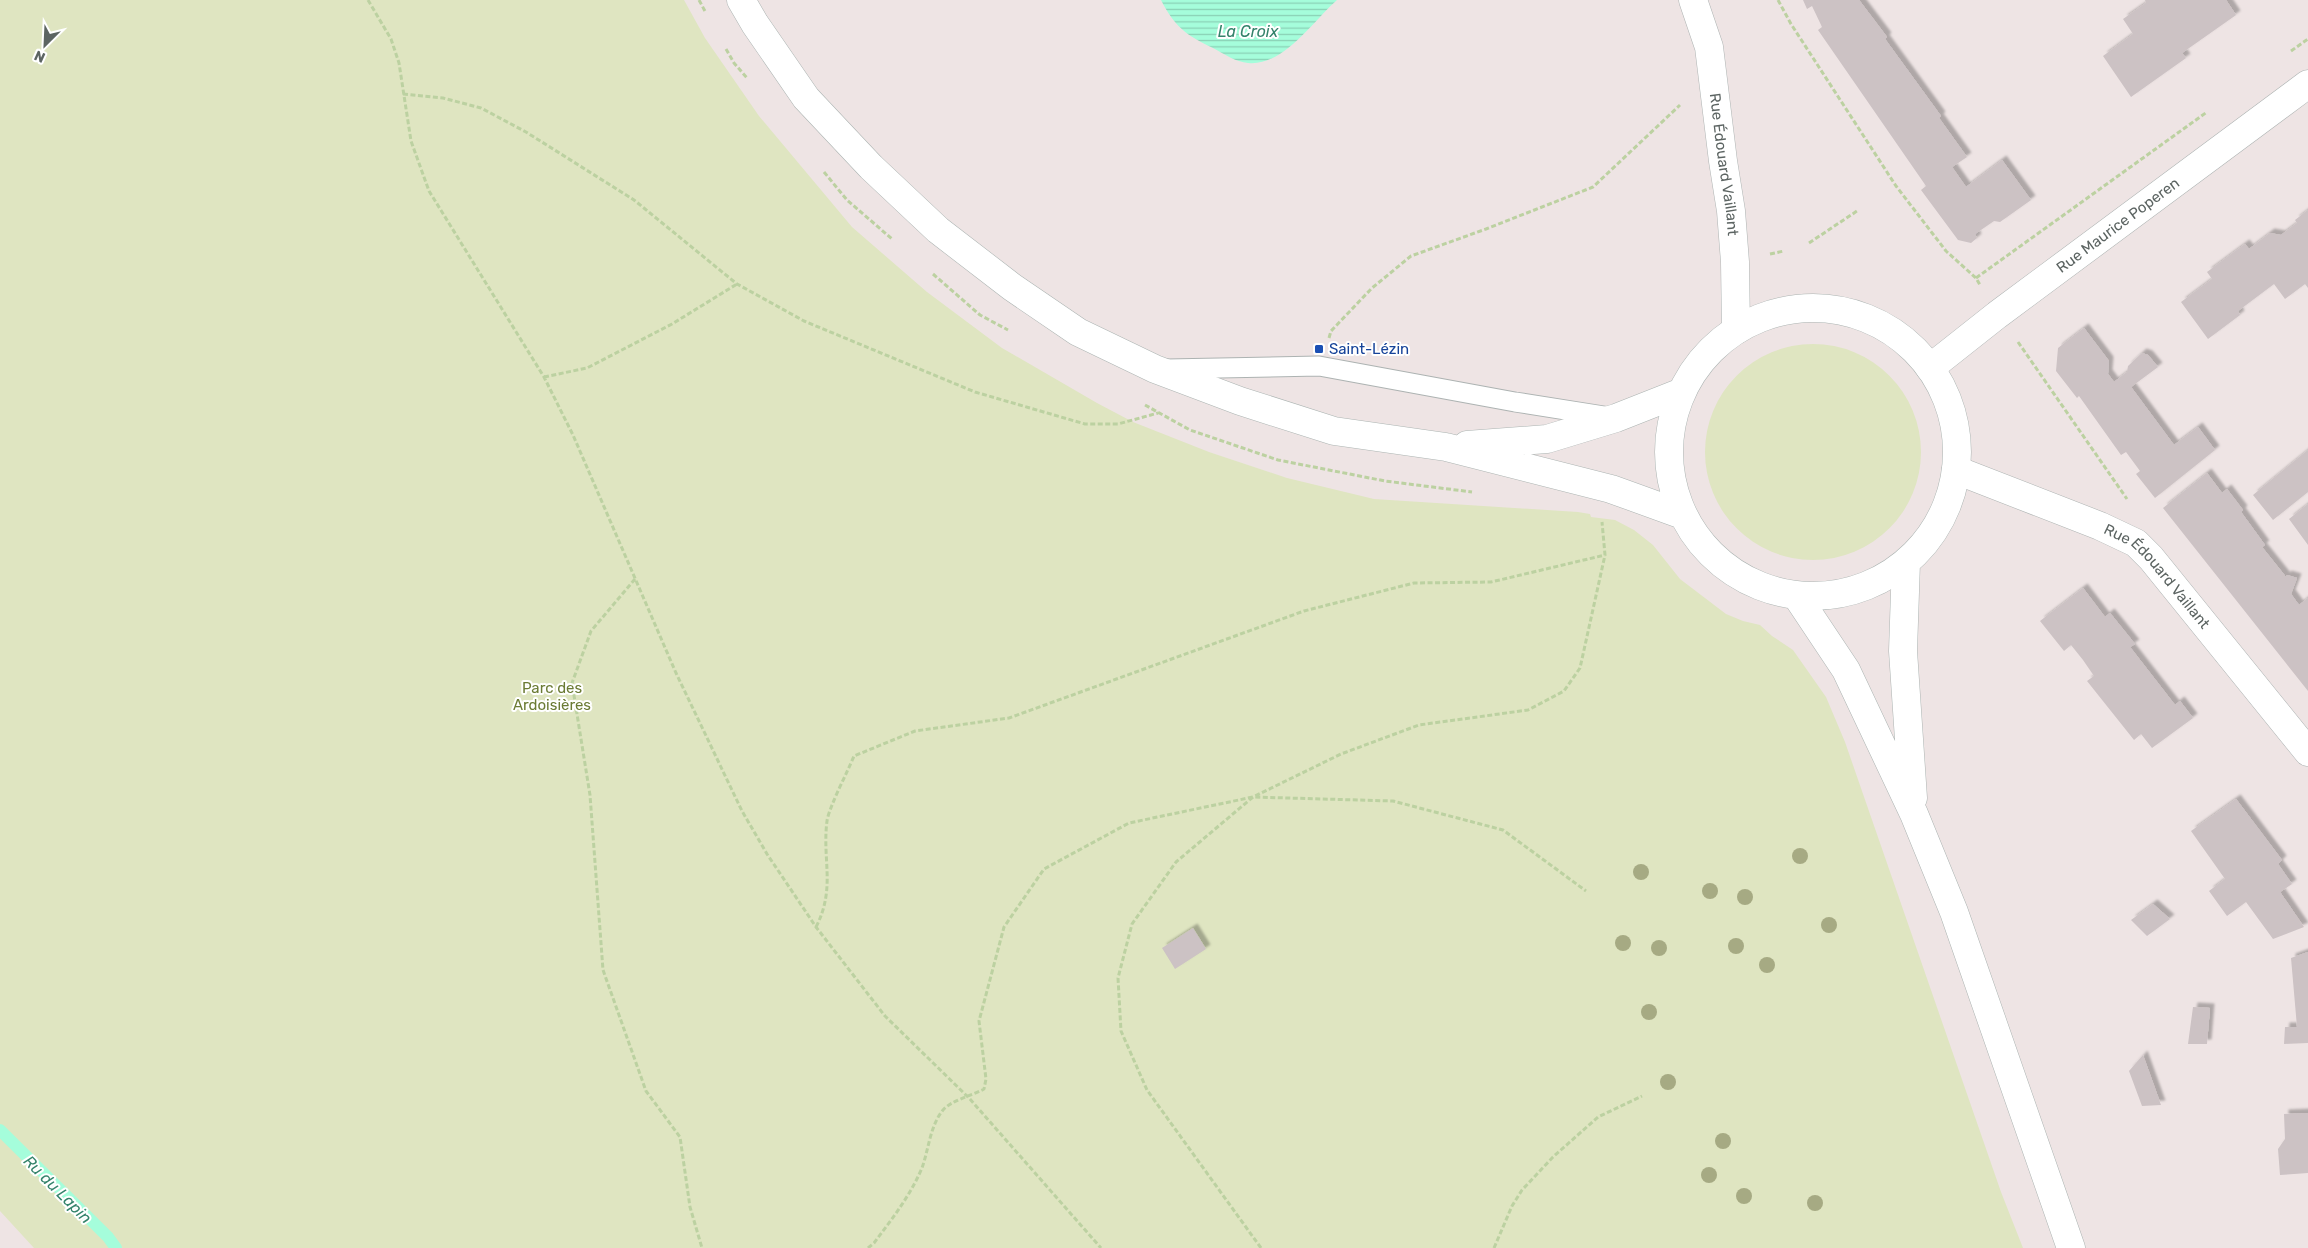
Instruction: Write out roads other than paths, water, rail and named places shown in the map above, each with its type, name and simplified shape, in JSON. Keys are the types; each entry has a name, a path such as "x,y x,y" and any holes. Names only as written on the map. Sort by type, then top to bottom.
{"main road":[{"path":"741,0 755,24 806,98 871,167 938,230 1012,287 1078,332 1155,369 1240,402 1334,431 1446,447 1611,488 1683,515"},
{"name":"Rue Édouard Vaillant","path":"1693,0 1709,47 1722,161 1731,211 1735,262 1736,330"},
{"name":"Rue Maurice Poperen","path":"1930,368 1996,314 2308,84"},
{"path":"1808,308 1838,310 1856,315 1890,330 1905,341 1930,368 1939,383 1953,416 1957,452 1956,470 1947,505 1940,521 1919,550 1906,562 1890,574 1854,590 1826,595 1796,595 1752,583 1725,566 1701,543 1683,515 1672,485 1668,453 1671,422 1682,392 1699,363 1722,340 1736,330 1778,312 1808,308"},
{"path":"1446,447 1547,439 1616,418 1682,392"},
{"name":"Rue Édouard Vaillant","path":"1956,470 2100,526 2136,543 2151,558 2308,752"},
{"path":"1906,562 1903,651 1914,814"},
{"path":"1796,595 1846,670 1914,814 1954,912 2071,1248"}],"lane":[{"path":"1155,369 1318,366 1616,418"}],"water":[{"name":"La Croix","path":"1161,0 1337,0 1285,50 1273,58 1261,62 1248,63 1230,57 1196,39 1182,29 1171,17"}],"waterway":[{"name":"Ru du Lapin","path":"0,1130 108,1237 116,1248"}],"place":[{"name":"Saint-Lézin","path":"1319,349"}],"park label":[{"name":"Parc des Ardoisières","path":"552,696"}]}
